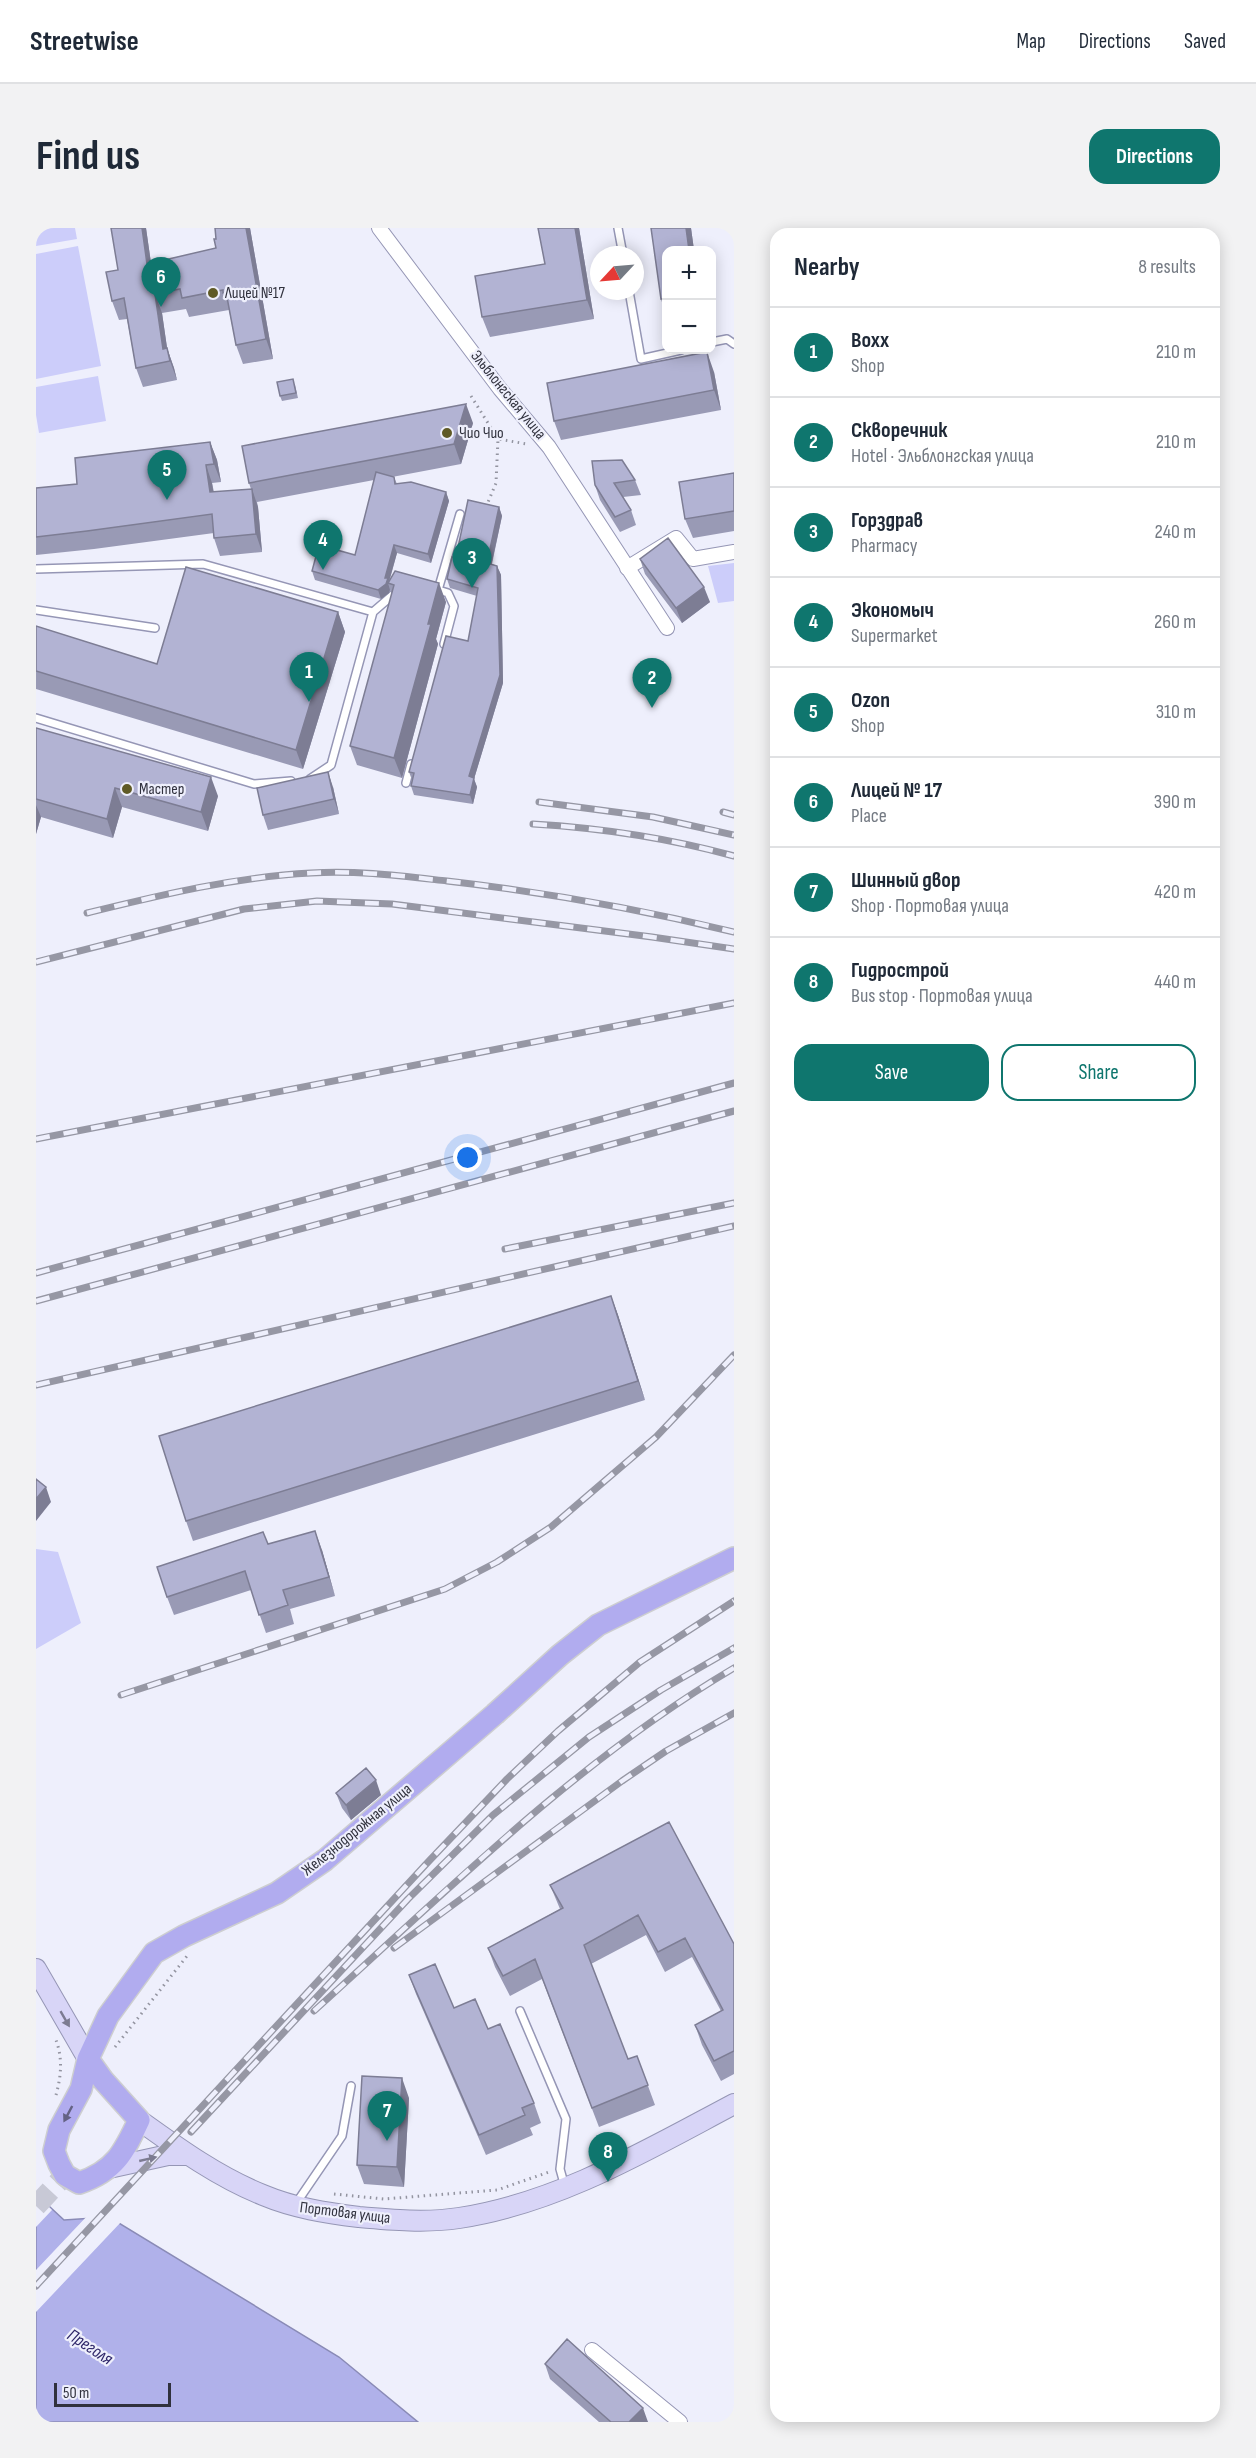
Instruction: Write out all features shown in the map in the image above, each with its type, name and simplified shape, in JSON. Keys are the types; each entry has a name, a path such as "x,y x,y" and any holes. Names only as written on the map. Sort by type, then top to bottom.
{"main road":[{"name":"Железнодорожная улица","path":"139,2120 123,2152 109,2168 97,2177 79,2182 65,2175 54,2151 59,2130 81,2090 88,2059 108,2016 154,1953 184,1936 277,1893 325,1860 560,1655 598,1625 734,1557"},
{"name":"Портовая улица","path":"36,1968 88,2059 103,2080 139,2120 186,2155 261,2195 299,2199 371,2218 457,2218 518,2203 562,2178 633,2157 734,2104"},
{"name":"Железнодорожная улица","path":"109,2168 168,2155 186,2155"}],"street":[{"name":"Эльблонгская улица","path":"379,228 500,389 549,447 667,628"},
{"path":"627,568 676,538 693,559 734,552"},
{"path":"592,2350 680,2422"}],"lane":[{"path":"618,228 621,246"},
{"path":"631,300 641,359 663,354"},
{"path":"716,341 727,339 734,344"},
{"path":"438,590 460,514"},
{"path":"36,569 202,564 373,612"},
{"path":"36,718 254,784 308,780 331,765 373,612 394,596 397,586"},
{"path":"429,587 448,593 454,606 442,651"},
{"path":"36,609 155,628"},
{"path":"406,783 412,761"},
{"path":"520,2011 566,2119 562,2178"},
{"path":"299,2199 342,2136 351,2086"}],"path":[{"path":"460,514 465,505 487,507 496,483 498,439 471,396"},
{"path":"498,439 549,447"},
{"path":"114,2048 192,1950"},
{"path":"53,2032 59,2049 61,2066 60,2081 54,2101"},
{"path":"299,2199 384,2199 497,2190 562,2178"}],"shaded area":[{"path":"36,228 75,228 77,239 36,246"},
{"path":"78,246 101,366 36,379 36,254"},
{"path":"98,376 106,421 39,433 36,415 36,387"},
{"path":"734,563 734,601 718,603 708,566"},
{"path":"36,1549 58,1552 81,1623 36,1649"}],"water":[{"name":"Преголя","path":"36,2194 64,2220 109,2217 339,2357 418,2422 36,2422"}],"pier":[{"path":"36,2194 52,2210 36,2227"},
{"path":"109,2214 122,2221 36,2312 36,2270 88,2215"}],"building":[{"path":"111,228 142,228 147,264 216,248 215,228 246,228 266,339 236,345 226,292 223,293 223,290 182,298 180,289 155,294 163,349 167,348 170,361 136,368 124,298 112,301 106,272 118,270"},
{"path":"538,228 575,228 587,300 482,317 475,276 545,264"},
{"path":"651,228 686,228 688,246 662,246 661,299"},
{"path":"697,354 707,354 714,390 554,421 547,383"},
{"path":"293,379 296,393 280,396 277,382"},
{"path":"466,404 454,444 249,483 242,446"},
{"path":"210,442 214,464 206,465 210,492 252,489 256,534 214,538 212,514 36,537 36,488 77,484 75,458"},
{"path":"622,460 635,480 614,483 631,510 615,517 595,485 592,461"},
{"path":"376,472 394,477 395,484 411,482 446,492 428,554 394,545 385,578 388,578 386,584 378,590 312,571 319,545 355,555"},
{"path":"734,473 734,511 685,519 679,482"},
{"path":"468,500 499,507 487,563 497,566 500,675 469,776 474,778 470,795 411,786 414,773 409,772 446,636 468,641 478,588 447,579 452,557 456,557"},
{"path":"668,538 704,587 676,608 640,559"},
{"path":"186,567 338,612 296,750 36,671 36,626 157,664"},
{"path":"395,571 439,583 428,624 431,624 394,758 350,746 394,585 388,583"},
{"path":"36,728 211,777 201,812 115,788 107,819 36,799"},
{"path":"328,772 334,799 263,815 257,788"},
{"path":"611,1296 638,1381 186,1521 159,1436"},
{"path":"36,1479 46,1487 36,1499"},
{"path":"315,1531 329,1577 283,1590 288,1605 259,1615 245,1571 167,1597 157,1567 263,1532 268,1544"},
{"path":"366,1768 376,1780 346,1805 336,1793"},
{"path":"669,1822 734,1944 734,2051 714,2061 695,2025 723,2010 685,1938 658,1952 638,1915 584,1945 628,2059 637,2056 648,2085 592,2108 535,1959 503,1976 488,1948 563,1908 550,1885"},
{"path":"435,1964 454,2008 475,1999 488,2029 500,2024 534,2103 522,2108 525,2115 479,2135 409,1975"},
{"path":"362,2076 402,2078 397,2167 357,2165"},
{"path":"567,2339 643,2408 629,2422 611,2422 545,2364"}],"tunnel":[{"path":"36,2206 65,2175"}],"railway":[{"path":"539,802 653,817 734,835"},
{"path":"723,812 734,815"},
{"path":"533,824 634,835 734,856"},
{"path":"87,913 170,893 254,878 345,872 413,877 519,890 663,916 734,932"},
{"path":"36,962 244,909 317,901 392,904 734,949"},
{"path":"36,1139 734,1003"},
{"path":"36,1273 734,1083"},
{"path":"36,1301 734,1111"},
{"path":"505,1249 734,1203"},
{"path":"36,1385 734,1226"},
{"path":"121,1695 445,1589 497,1562 551,1527 656,1437 734,1355"},
{"path":"36,2286 507,1779 558,1731 640,1662 734,1601"},
{"path":"191,2132 408,1899 493,1815 589,1737 661,1690 734,1648"},
{"path":"314,2011 465,1874 568,1785 621,1743 734,1668"},
{"path":"394,1948 622,1781 666,1751 734,1713"}],"place":[{"name":"Лицей №17","path":"213,293"},
{"name":"Лицей № 17","path":"161,307"},
{"name":"Чио Чио","path":"447,433"},
{"name":"Ozon","path":"167,500"},
{"name":"Экономыч","path":"323,570"},
{"name":"Горздрав","path":"472,588"},
{"name":"Boxx","path":"309,702"},
{"name":"Скворечник","path":"652,708"},
{"name":"Мастер","path":"127,789"},
{"name":"Шинный двор","path":"387,2141"},
{"name":"Гидрострой","path":"608,2182"}]}
